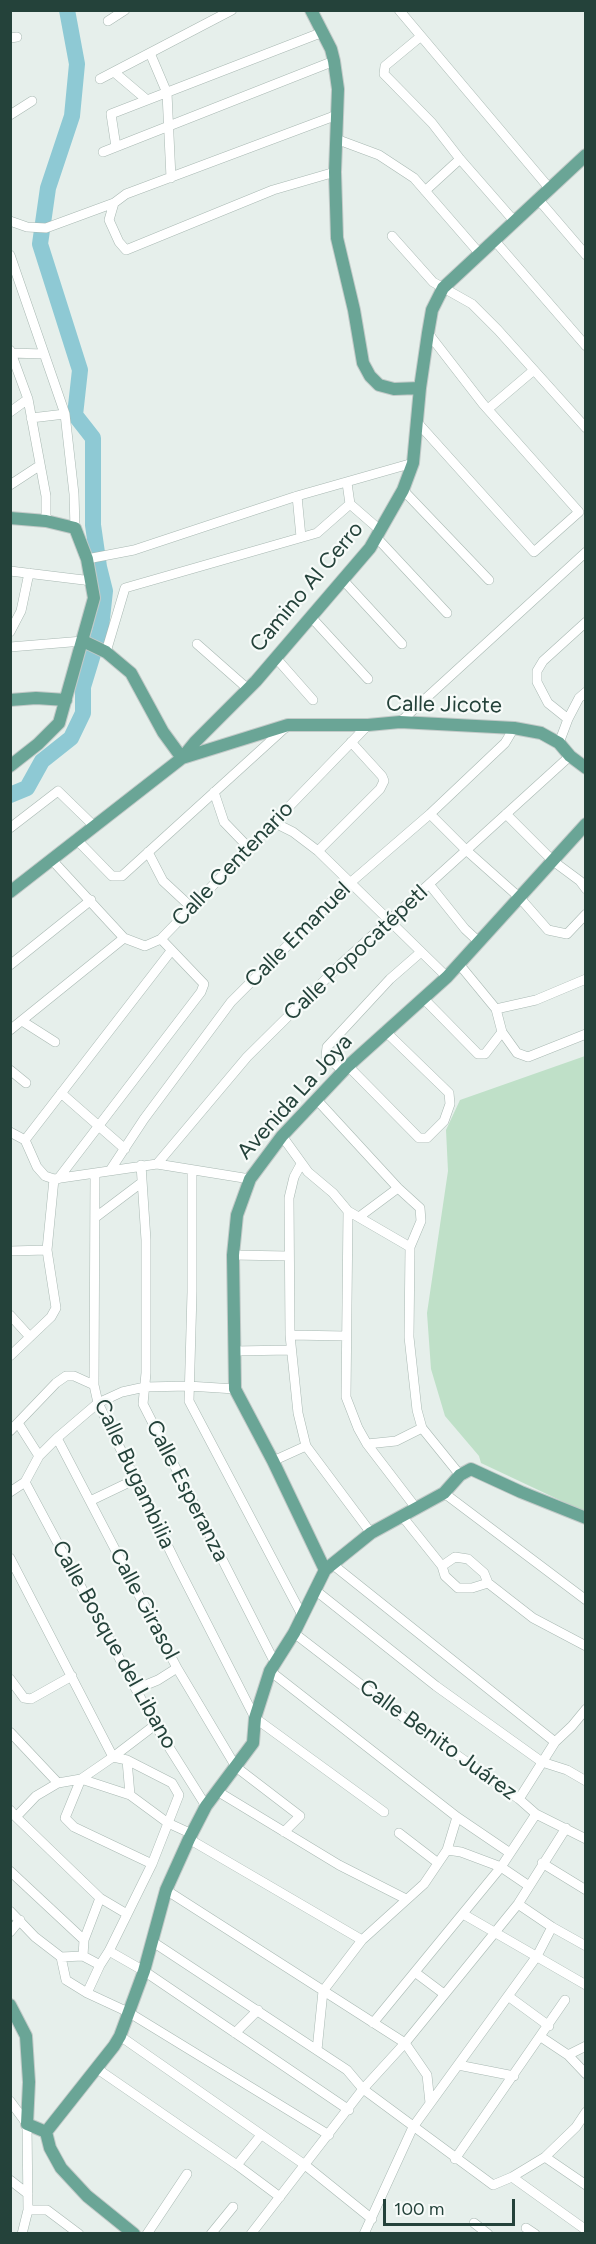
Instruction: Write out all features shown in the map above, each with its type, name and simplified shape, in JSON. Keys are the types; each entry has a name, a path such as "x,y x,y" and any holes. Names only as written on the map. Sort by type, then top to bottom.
{"main road":[{"path":"311,10 331,49 334,61 338,89 335,172 337,238 354,310 363,363 370,376 379,385 394,389 420,388"},
{"path":"443,288 550,189 583,162"},
{"name":"Camino Al Cerro","path":"182,758 276,658 370,548 379,534 403,490 413,463 428,333 432,310 443,288"},
{"path":"10,518 46,521 75,528 87,560 94,598 59,723 10,766"},
{"path":"10,892 93,825 182,758 163,732 131,673 106,652 83,641"},
{"path":"10,700 36,698 66,700"},
{"name":"Calle Jicote","path":"182,758 288,725 368,725 400,722 514,728 541,733 559,743 585,768"},
{"name":"Avenida La Joya","path":"328,1567 235,1389 233,1255 237,1215 250,1179 282,1136 385,1031 447,977 585,824"},
{"path":"46,2132 120,2036 144,1971 166,1890 206,1806 253,1743 255,1718 272,1667 303,1617 328,1567 371,1533 444,1493 460,1475 471,1469 585,1518"},
{"path":"10,2005 26,2036 29,2082 27,2124 46,2132"},
{"path":"46,2132 50,2148 61,2168 87,2196 134,2234"}],"street":[{"path":"108,21 125,10"},
{"path":"100,79 232,10"},
{"path":"399,10 550,189"},
{"path":"116,147 111,114 323,32"},
{"path":"420,37 385,66 384,74 432,123 515,222"},
{"path":"150,53 167,93 171,178"},
{"path":"103,152 334,61"},
{"path":"114,72 147,100"},
{"path":"10,115 32,101"},
{"path":"10,221 27,227 46,228 114,203 126,194 337,115"},
{"path":"336,139 379,155 414,178 480,254"},
{"path":"425,191 460,159"},
{"path":"114,203 109,220 119,242 126,250 273,190 335,172"},
{"path":"538,200 585,255"},
{"path":"392,236 433,282 472,304 518,351 585,428"},
{"path":"495,241 585,346"},
{"path":"10,255 65,414 74,494 75,528"},
{"path":"417,422 534,552 579,512 488,409 428,333"},
{"path":"44,354 11,352 28,399 32,418 46,496 46,521"},
{"path":"488,409 534,370"},
{"path":"10,412 28,399"},
{"path":"32,418 65,414"},
{"path":"87,560 134,550 297,496 413,463"},
{"path":"10,485 39,466"},
{"path":"347,483 350,504 447,613"},
{"path":"403,490 489,580"},
{"path":"297,496 301,537"},
{"path":"106,652 125,588 317,532 350,504"},
{"path":"400,722 585,552"},
{"path":"10,571 92,581"},
{"path":"10,632 29,573"},
{"path":"343,580 402,644"},
{"path":"311,617 368,679"},
{"path":"568,719 549,703 537,682 537,671 543,661 585,622"},
{"path":"10,647 83,641"},
{"path":"197,644 248,689"},
{"path":"276,658 313,699"},
{"path":"559,743 568,719 579,698 585,692"},
{"path":"76,839 112,876 122,876 288,725"},
{"name":"Calle Centenario","path":"56,1179 201,992 204,984 161,939 368,725"},
{"name":"Calle Emanuel","path":"111,1169 231,1002 350,883 430,814 505,743 514,728"},
{"path":"318,851 380,789 384,782 382,776 351,742"},
{"path":"10,754 25,754"},
{"name":"Calle Popocatépetl","path":"157,1164 247,1057 340,964 570,756"},
{"path":"10,828 58,790 93,825"},
{"path":"214,792 224,822 249,848"},
{"path":"430,814 465,850 520,898 548,930 567,934 585,914"},
{"path":"506,814 553,861 580,881 585,889"},
{"path":"273,822 293,832 318,851 447,977"},
{"path":"148,852 163,881 191,907"},
{"path":"52,860 124,938 144,946 161,939"},
{"path":"429,884 465,929 479,942"},
{"path":"10,965 91,900"},
{"path":"10,1030 124,938"},
{"path":"25,1140 171,951"},
{"path":"385,1031 449,1093 450,1104 444,1120 427,1138 419,1138 346,1069 326,1056 327,1047 390,979 422,952"},
{"path":"459,964 496,1009 502,1032 517,1053 528,1057 585,1034"},
{"path":"496,1009 536,1000 585,979"},
{"path":"424,999 478,1054 485,1054 502,1032"},
{"path":"22,1021 55,1042"},
{"path":"10,1070 26,1083"},
{"path":"61,1093 125,1149"},
{"path":"317,1100 398,1188 420,1208 421,1221 410,1247 409,1337 417,1410 422,1428 460,1475"},
{"path":"10,1132 25,1140 37,1167 45,1176 56,1179 95,1174 111,1169 157,1164 250,1179"},
{"path":"282,1136 301,1164 333,1193 348,1211 410,1247"},
{"path":"301,1164 294,1176 289,1198 288,1256 290,1335 298,1413 306,1446 371,1533"},
{"name":"Calle Esperanza","path":"141,1165 146,1240 143,1404 272,1667"},
{"path":"192,1171 189,1401 303,1617"},
{"name":"Calle Bugambilia","path":"95,1174 94,1385 99,1403 255,1718"},
{"path":"10,1356 51,1317 56,1308 47,1250 56,1179"},
{"path":"96,1217 141,1183"},
{"path":"359,1217 398,1188"},
{"path":"348,1211 346,1397 367,1444 416,1508"},
{"path":"10,1251 47,1250"},
{"path":"233,1255 288,1256"},
{"path":"10,1315 30,1336"},
{"path":"290,1335 346,1336"},
{"path":"234,1351 291,1350"},
{"path":"10,1431 56,1383 66,1376 74,1376 94,1385"},
{"path":"10,1492 25,1482 39,1456 57,1438 99,1403 122,1392 145,1388 188,1386 235,1389"},
{"path":"18,1423 39,1456"},
{"path":"367,1444 396,1441 422,1428"},
{"name":"Calle Girasol","path":"57,1438 177,1668 236,1767"},
{"path":"273,1461 306,1446"},
{"path":"90,1501 136,1479"},
{"name":"Calle Bosque del Libano","path":"25,1482 155,1725 206,1806"},
{"path":"444,1493 585,1600"},
{"path":"402,1516 442,1566 445,1576 458,1588 472,1588 488,1583"},
{"path":"442,1566 455,1557 468,1559 484,1573 488,1583 533,1618 585,1646"},
{"path":"10,1558 113,1756 127,1760 172,1783 179,1795 152,1864 87,1993"},
{"path":"328,1567 555,1742"},
{"path":"315,1590 436,1686 542,1761 567,1770 585,1781"},
{"name":"Calle Benito Juárez","path":"294,1633 404,1717 519,1799 536,1814 585,1839"},
{"name":"Calle Benito Juárez","path":"272,1667 457,1817 510,1853"},
{"path":"136,1689 158,1680 177,1668"},
{"path":"10,1679 24,1698 31,1699 72,1676"},
{"path":"519,1799 555,1742 584,1715"},
{"path":"255,1718 384,1812"},
{"path":"127,1914 100,1898 13,1813 58,1783 81,1779 155,1725"},
{"path":"10,1732 58,1783"},
{"path":"127,1760 130,1796"},
{"path":"236,1767 300,1816 284,1832"},
{"path":"81,1779 130,1796 168,1823 362,1940"},
{"path":"81,1779 65,1818 74,1827 152,1864"},
{"path":"217,1791 339,1865 406,1899"},
{"path":"373,2023 501,1867 536,1814"},
{"path":"316,2050 323,1991 362,1940 424,1884 447,1850 457,1817"},
{"path":"251,2234 363,2089 405,2043 518,1904 566,1828"},
{"path":"399,1833 438,1863"},
{"path":"447,1850 461,1852 501,1867 529,1886"},
{"path":"542,1863 585,1890"},
{"path":"10,1871 84,1940"},
{"path":"166,1890 405,2043 427,2075 430,2103"},
{"path":"83,1956 84,1940 100,1898"},
{"path":"518,1904 552,1928 585,1946"},
{"path":"10,1911 35,1937 61,1957 66,1980 87,1993 128,2012 329,2135"},
{"path":"463,1914 585,1985"},
{"path":"10,1932 20,1920"},
{"path":"364,2234 413,2127 537,1956 552,1928"},
{"path":"153,1942 347,2070 363,2089 493,2185 512,2177 545,2157 576,2127 585,2114"},
{"path":"109,1952 144,1971 348,2110"},
{"path":"61,1957 83,1956 100,1965"},
{"path":"416,1973 444,1994"},
{"path":"508,1996 549,2026"},
{"path":"455,2159 565,2000"},
{"path":"235,2033 258,2010"},
{"path":"120,2036 305,2165 372,2218"},
{"path":"541,2037 568,2055 585,2074"},
{"path":"568,2055 585,2046"},
{"path":"458,2065 514,2076"},
{"path":"96,2068 280,2197"},
{"path":"10,2101 14,2113 27,2124 28,2210 21,2234"},
{"path":"237,2165 261,2135"},
{"path":"545,2157 585,2185"},
{"path":"147,2234 187,2174"},
{"path":"512,2177 585,2230"},
{"path":"10,2181 28,2194"},
{"path":"212,2233 232,2207"},
{"path":"28,2210 47,2210 79,2234"},
{"path":"474,2223 488,2234"},
{"path":"526,2228 535,2234"}],"green space":[{"path":"585,1056 585,1512 481,1463 479,1456 445,1416 431,1369 427,1313 448,1171 446,1130 460,1100"}],"waterway":[{"path":"10,795 27,788 42,761 71,738 83,713 83,687 101,628 105,591 93,525 93,438 75,415 80,370 40,244 48,188 72,116 77,64 67,10"}]}
